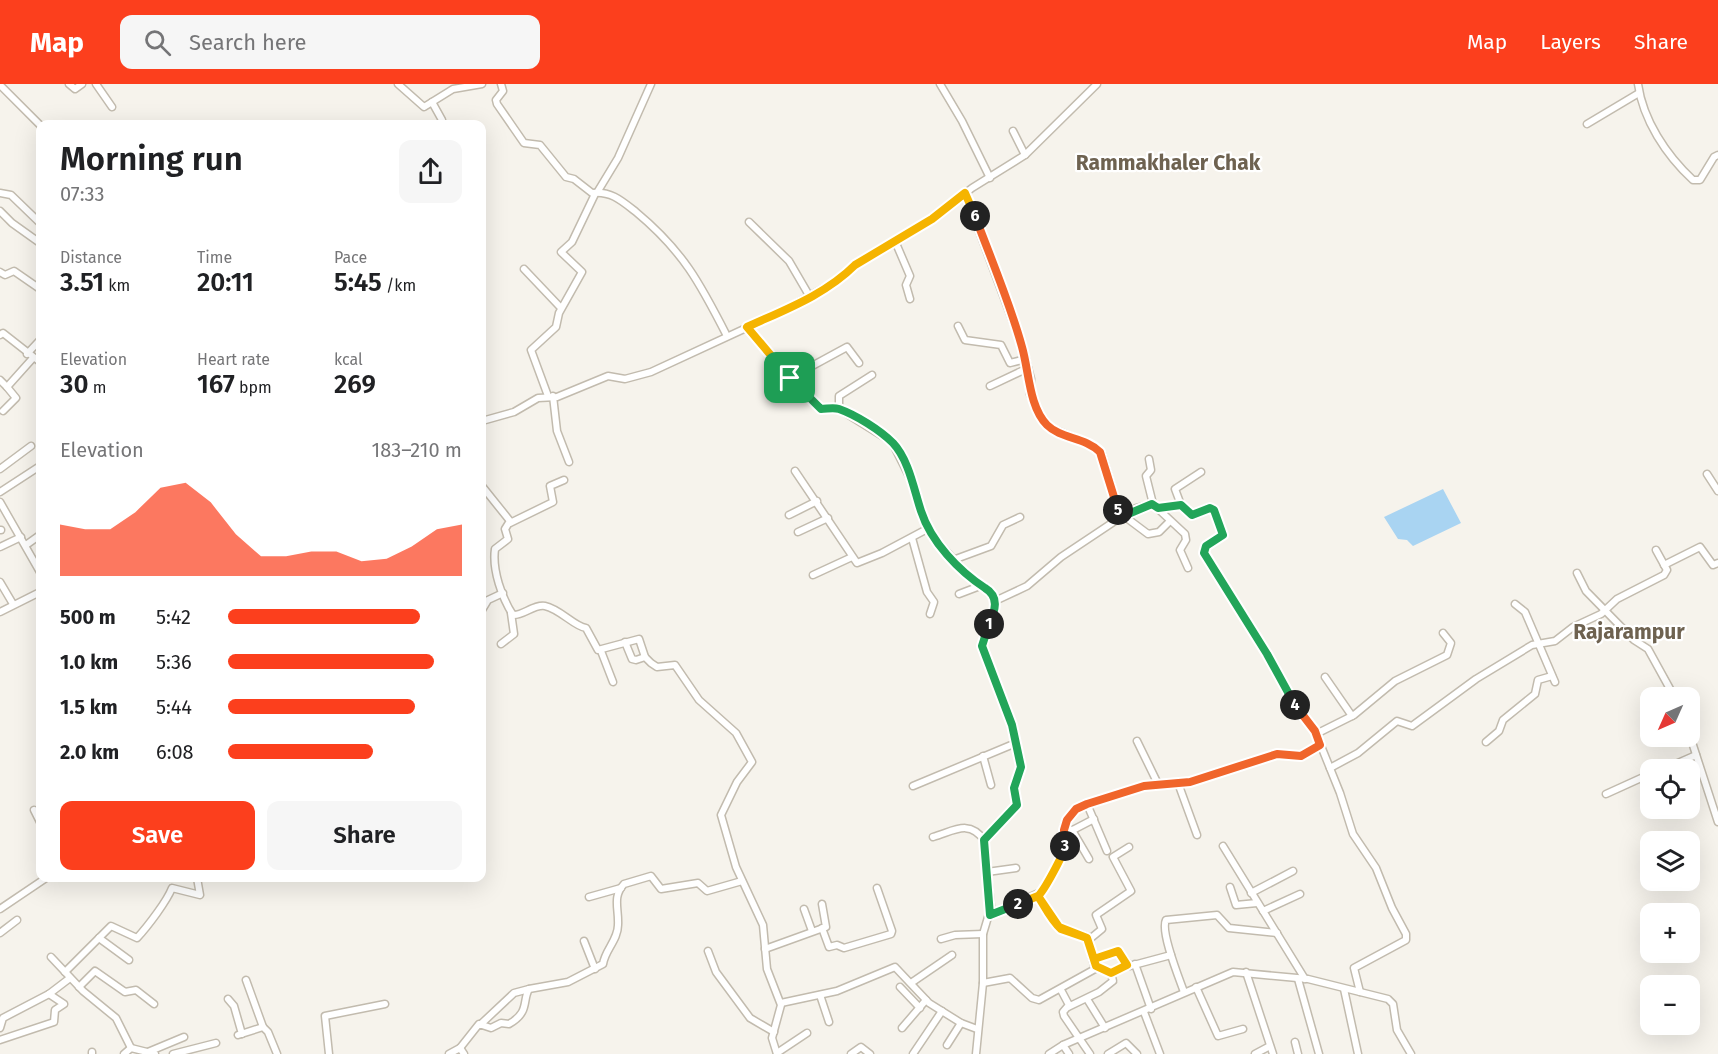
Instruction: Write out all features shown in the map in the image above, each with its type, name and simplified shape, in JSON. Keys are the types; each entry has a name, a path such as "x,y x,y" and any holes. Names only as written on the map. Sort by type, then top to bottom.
{"street":[{"path":"69,84 75,89 82,84"},
{"path":"96,84 112,107"},
{"path":"398,84 420,106 432,102 453,89 482,84"},
{"path":"501,84 503,91 497,104 524,143 540,145 566,177 597,193 617,197 670,242 696,279 727,336"},
{"path":"569,462 559,438 550,396 531,350 556,327 561,308 582,272 561,252 572,242 618,158 651,84"},
{"path":"940,84 962,121 990,178"},
{"path":"486,420 509,414 538,398 557,397 608,376 636,378 810,297 932,219 965,193 1025,155 1097,84"},
{"path":"1638,84 1639,93 1665,149 1693,180 1700,180 1714,157 1718,155"},
{"path":"0,86 36,121"},
{"path":"1587,124 1639,93"},
{"path":"432,102 442,120"},
{"path":"1013,131 1025,155"},
{"path":"0,193 11,195 36,219"},
{"path":"965,193 1026,359 1032,398 1045,422 1056,430 1094,446 1102,454 1123,516 1148,534 1159,532 1170,520"},
{"path":"0,211 36,240"},
{"path":"749,222 789,261 810,297"},
{"path":"895,241 910,276 906,285 910,299"},
{"path":"524,269 561,308"},
{"path":"0,281 3,273 14,271 36,287"},
{"path":"958,326 964,340 1001,345 1010,363 1026,359"},
{"path":"747,327 790,378 821,409 839,409 879,432 897,448 928,528 953,561 980,586 988,590 995,601 996,608 982,646 1016,743 1021,767 1014,788 1017,805 984,840"},
{"path":"0,335 3,333 36,360"},
{"path":"8,387 36,346"},
{"path":"790,378 847,346 859,363"},
{"path":"990,386 1028,368"},
{"path":"839,409 839,396 872,375"},
{"path":"0,380 16,398 3,411"},
{"path":"0,469 31,446"},
{"path":"1149,459 1151,470 1146,476 1155,506 1186,538 1179,550 1188,568"},
{"path":"0,492 36,469"},
{"path":"795,471 857,563 928,528"},
{"path":"1201,472 1175,489 1181,505 1192,515 1210,508 1214,510 1223,535 1206,546 1204,553 1261,645 1298,711 1316,734 1317,746 1330,768 1353,834 1376,868 1392,908 1406,934 1405,941 1354,968 1360,992"},
{"path":"1707,474 1718,491"},
{"path":"501,644 514,634 511,613 496,571 495,554 498,547 508,539 505,529 510,523 554,502 550,486 564,480"},
{"path":"486,491 510,523"},
{"path":"789,515 817,501"},
{"path":"0,502 36,564"},
{"path":"995,601 1030,584 1061,557 1136,508 1181,505"},
{"path":"953,561 992,545 1004,525 1020,517"},
{"path":"798,532 828,518"},
{"path":"0,547 21,537"},
{"path":"912,537 927,582 927,592 934,602 930,614"},
{"path":"26,545 36,538"},
{"path":"1665,565 1700,547 1713,565 1718,563"},
{"path":"1330,768 1358,753 1397,721 1412,726 1476,680 1532,645 1555,641 1573,627 1605,610 1617,598 1641,588 1666,573 1665,565 1656,550"},
{"path":"813,575 852,557"},
{"path":"1577,573 1586,591 1634,640 1648,649 1669,687"},
{"path":"0,582 13,604"},
{"path":"959,594 980,586"},
{"path":"0,612 36,593"},
{"path":"486,603 488,600 503,593"},
{"path":"1486,742 1499,732 1503,720 1535,694 1538,680 1553,679 1525,612 1515,604"},
{"path":"511,613 515,616 541,605 561,612 579,627 586,628 595,647 601,651 613,682"},
{"path":"1316,734 1352,716 1395,681 1447,655 1451,643 1443,633"},
{"path":"601,651 639,639 645,657 657,667 675,665 699,700 736,733 751,759 750,766 737,782 722,813 742,881 762,921 768,974 781,1003 772,1043 777,1053 807,1033"},
{"path":"625,642 632,659 645,657"},
{"path":"1325,677 1352,716"},
{"path":"1137,741 1157,781"},
{"path":"913,786 1016,743"},
{"path":"990,915 1038,896 1044,891 1050,875 1064,853 1064,835 1070,816 1087,804 1157,781 1178,783 1277,754 1301,756 1317,746"},
{"path":"1693,747 1718,822"},
{"path":"1687,759 1696,755"},
{"path":"983,756 991,785"},
{"path":"1606,794 1640,779"},
{"path":"1178,783 1197,835"},
{"path":"1087,804 1107,851"},
{"path":"34,810 36,814"},
{"path":"1064,835 1094,819"},
{"path":"933,837 968,827 976,830 984,840 990,915 983,934 983,983 976,1054"},
{"path":"1072,830 1089,860"},
{"path":"1223,846 1277,933 1301,979 1319,1054"},
{"path":"1087,938 1102,929 1096,915 1131,891 1113,857 1129,847"},
{"path":"987,872 1016,868"},
{"path":"1251,893 1293,871"},
{"path":"589,897 621,888 645,876 653,876 659,887 663,889 699,883 711,891 742,881"},
{"path":"0,909 40,882"},
{"path":"65,972 113,926 137,938 160,904 168,899 172,888 200,895 198,882"},
{"path":"1230,887 1236,905 1257,903"},
{"path":"449,1054 462,1051 481,1024 514,993 564,984 603,964 604,955 615,939 618,924 615,903 621,888"},
{"path":"822,928 829,946 837,945 844,948 891,934 892,931 877,888"},
{"path":"1263,911 1300,894"},
{"path":"1038,896 1059,927 1087,938"},
{"path":"765,949 822,928 827,924 822,904"},
{"path":"804,909 812,932"},
{"path":"1184,992 1172,955 1165,921 1170,918 1217,915 1229,928 1277,933"},
{"path":"0,933 17,920"},
{"path":"941,939 955,935 983,934"},
{"path":"99,938 129,960"},
{"path":"983,983 1010,978 1036,1001 1092,972 1095,963 1087,938"},
{"path":"584,941 595,969"},
{"path":"708,951 716,972 750,1018 774,1032"},
{"path":"1095,963 1118,951 1127,965"},
{"path":"1111,973 1127,965 1172,955"},
{"path":"911,983 952,956"},
{"path":"51,957 79,987 116,1018 131,1048 147,1053 184,1037"},
{"path":"1095,963 1111,973"},
{"path":"1135,964 1151,1009"},
{"path":"781,1003 820,996 863,982 895,967 926,1000 961,1023 977,1029"},
{"path":"79,987 95,971 127,993 136,990 154,1004"},
{"path":"1049,1054 1063,1045 1151,1009 1196,987 1233,972 1246,972 1301,979 1391,1001 1397,1030 1411,1054"},
{"path":"1246,972 1273,1054"},
{"path":"1090,1054 1063,1013 1068,1007 1087,999 1112,982 1111,973"},
{"path":"0,1028 1,1018 49,994 70,978"},
{"path":"246,980 263,1027 268,1032 277,1054"},
{"path":"900,987 920,1008"},
{"path":"1196,987 1218,1036 1243,1029"},
{"path":"481,1024 491,1028 501,1023 514,1022 526,1005 529,989"},
{"path":"1344,989 1358,1054"},
{"path":"1061,990 1068,1007"},
{"path":"0,1040 55,1021 55,1010 64,1004 49,994"},
{"path":"820,996 829,1022"},
{"path":"228,999 234,1006 240,1034 263,1027"},
{"path":"1087,999 1106,1028"},
{"path":"902,1028 926,1000"},
{"path":"329,1054 324,1016 385,1004"},
{"path":"913,1054 942,1011"},
{"path":"1144,1012 1160,1054"},
{"path":"947,1045 961,1023"},
{"path":"1295,1042 1298,1054"},
{"path":"173,1054 216,1043"},
{"path":"1108,1054 1126,1043 1137,1054"},
{"path":"1063,1045 1069,1054"},
{"path":"1255,1054 1270,1046"},
{"path":"851,1054 861,1047 870,1054"},
{"path":"124,1054 131,1048"}],"water":[{"path":"1443,489 1461,523 1413,546 1407,540 1398,539 1384,517"}],"district":[{"name":"Rammakhaler Chak","path":"1168,163"},
{"name":"Rajarampur","path":"1629,632"}],"route":[{"path":"790,378 747,327 806,300 845,275 855,265 932,219 965,193 1022,346 1032,383 1030,394 1045,422 1051,428 1094,446 1102,454 1114,502 1121,517 1136,508 1152,504 1158,508 1181,505 1192,515 1210,508 1214,510 1223,535 1206,546 1204,553 1267,654 1298,711 1315,731 1320,745 1301,756 1283,753 1185,783 1144,786 1076,809 1064,826 1064,853 1050,875 1044,891 1038,896 1056,924 1061,929 1067,931 1087,938 1094,959 1119,951 1127,965 1111,973 1096,966 1087,938 1061,929 1038,896 990,915 984,840 1017,805 1014,784 1021,771 1012,725 982,646 996,603 988,590 976,584 937,541 921,513 910,478 892,442 865,423 839,409 821,409 790,378"}]}
